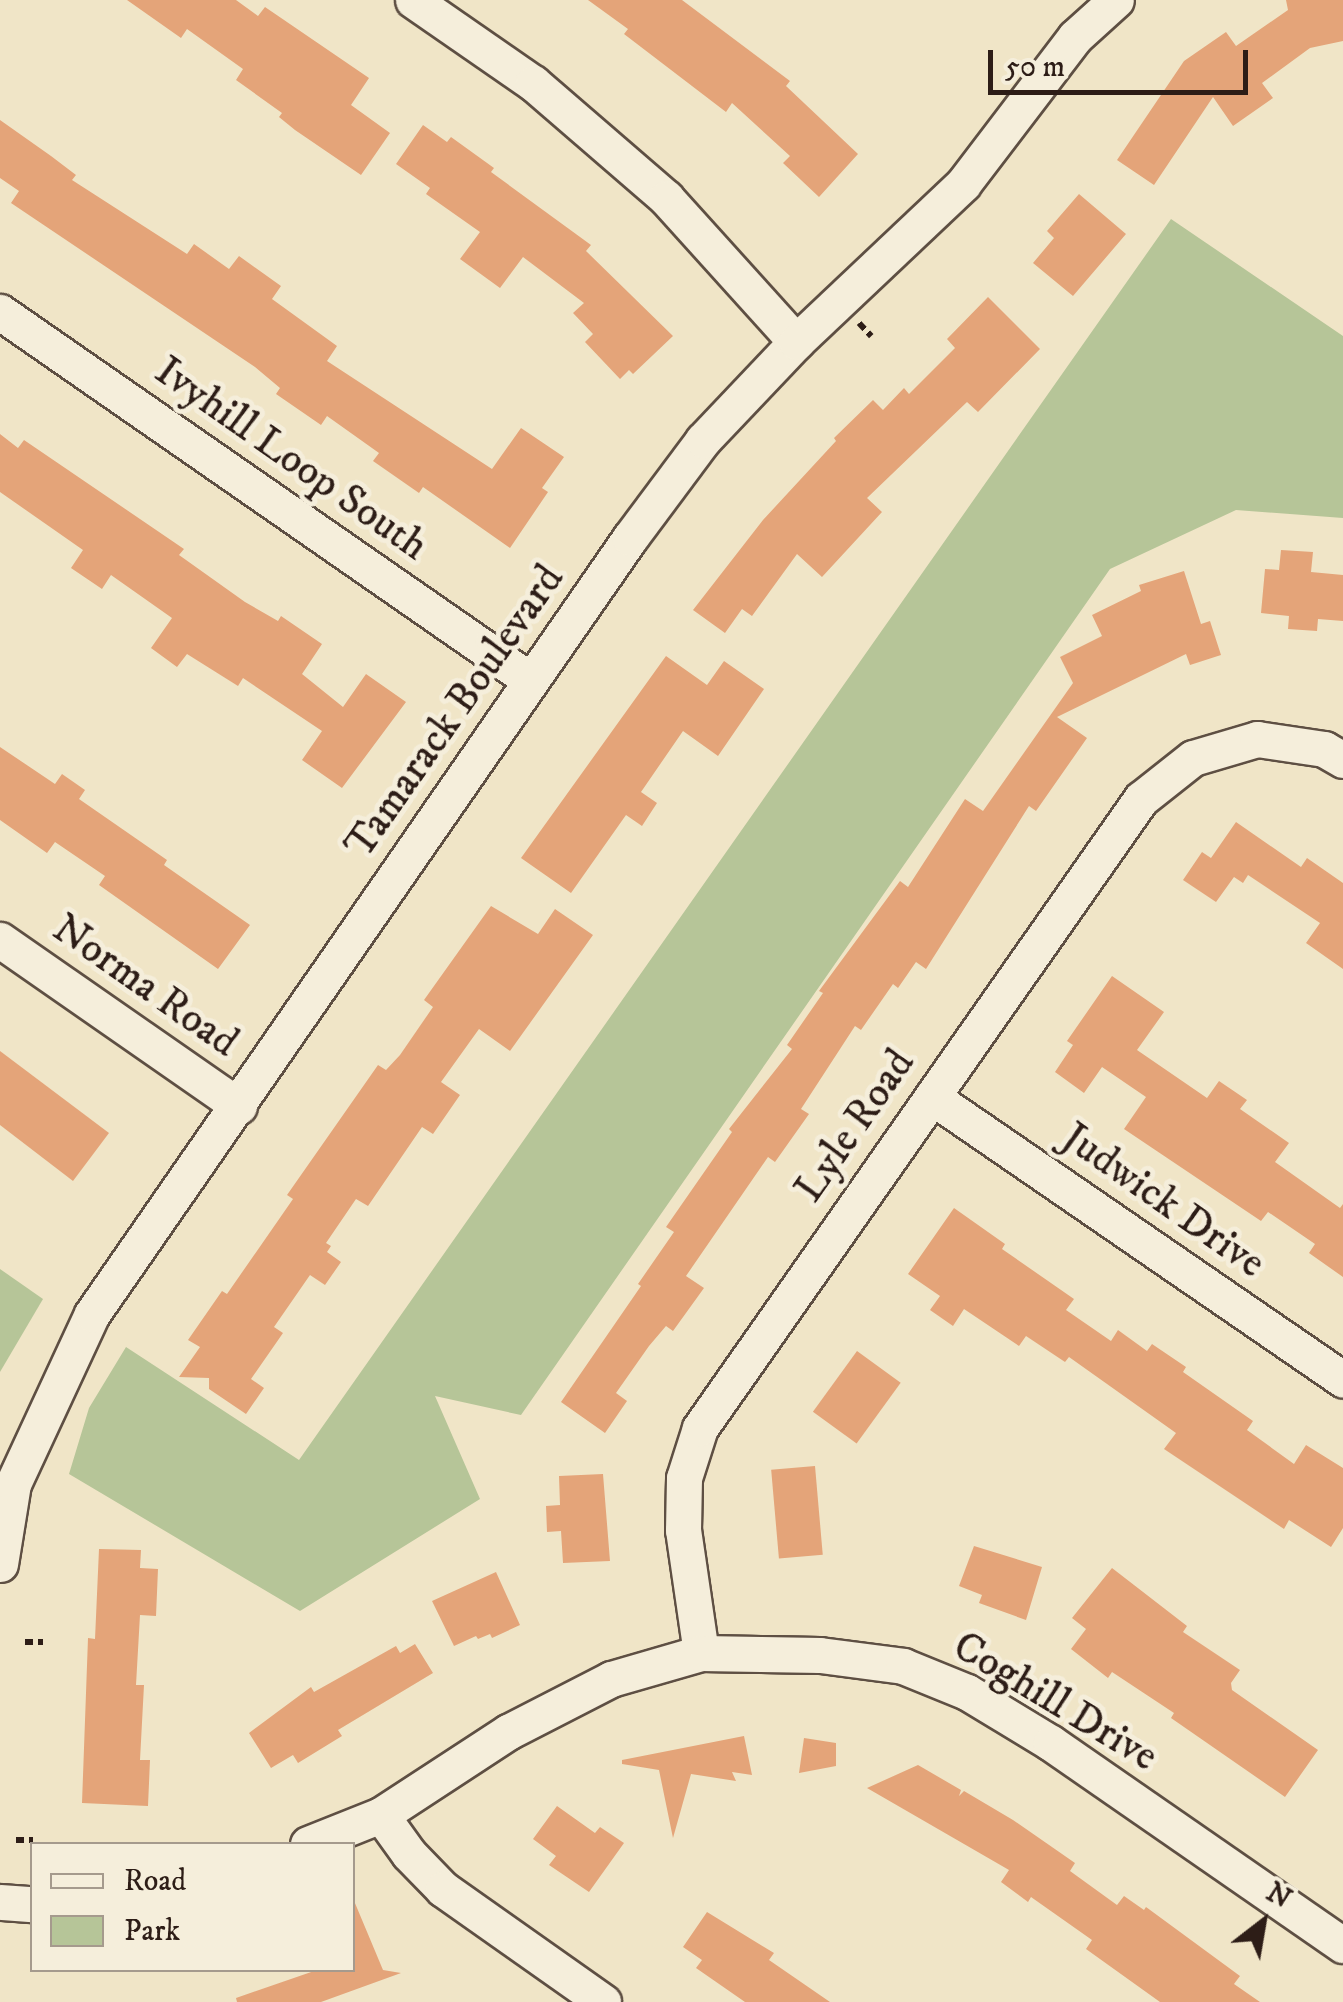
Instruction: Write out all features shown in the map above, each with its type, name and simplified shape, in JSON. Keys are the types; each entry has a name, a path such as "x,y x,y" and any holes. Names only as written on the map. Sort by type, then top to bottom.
{"street":[{"path":"413,0 533,83 666,198 796,342"},
{"name":"Tamarack Boulevard","path":"0,1564 14,1484 92,1314 530,680 704,440 796,342 963,184 1075,37 1116,0"},
{"name":"Ivyhill Loop South","path":"0,312 530,680"},
{"name":"Lyle Road","path":"702,1653 684,1530 684,1478 700,1428 1141,799 1193,758 1257,739 1324,749 1343,760"},
{"name":"Norma Road","path":"0,940 239,1106"},
{"name":"Judwick Drive","path":"932,1096 1343,1380"},
{"name":"Coghill Drive","path":"313,1842 381,1815 508,1732 611,1678 702,1653 820,1655 903,1666 967,1692 1051,1743 1343,1945"},
{"path":"381,1815 409,1854 443,1889 604,2002"},
{"path":"0,1902 30,1904"}],"path":[{"path":"202,1043 212,1028"},
{"path":"26,1642 43,1642"},
{"path":"16,1840 33,1840"}],"green space":[{"path":"1171,219 1343,336 1343,518 1236,510 1110,569 521,1415 435,1396 480,1499 300,1611 69,1474 89,1408 126,1347 299,1460"},
{"path":"0,1269 43,1299 0,1372"}],"building":[{"path":"127,0 236,0 258,16 265,7 369,78 351,105 390,133 361,175 295,130 279,117 282,113 236,80 243,69 187,29 181,38"},
{"path":"588,0 682,0 790,81 786,86 858,154 819,197 783,163 790,156 732,103 726,112 624,34 628,29"},
{"path":"1286,0 1343,0 1343,41 1310,48 1262,83 1273,98 1233,126 1213,97 1154,185 1117,160 1184,61 1226,32 1236,46 1288,10"},
{"path":"0,120 76,175 72,180 187,254 194,244 229,269 239,256 281,286 272,299 337,346 327,361 492,469 521,428 564,457 542,488 548,492 510,548 423,487 419,493 373,461 379,453 327,416 321,425 276,394 280,388 255,367 11,203 19,191 0,178"},
{"path":"423,125 447,142 451,137 494,168 491,172 591,245 586,251 673,336 633,374 629,370 620,379 585,342 593,334 573,313 584,303 523,257 500,288 460,259 480,232 426,194 430,188 396,164"},
{"path":"1079,194 1126,234 1073,296 1033,263 1054,238 1047,231"},
{"path":"988,297 1040,349 978,412 967,402 867,498 882,512 822,577 797,554 752,616 742,609 725,633 693,610 763,520 836,441 834,438 873,400 883,410 904,388 909,394 955,348 947,339"},
{"path":"0,434 18,448 24,440 184,549 179,555 245,602 278,621 281,616 322,644 302,674 343,707 366,674 406,702 342,788 302,760 322,731 243,678 238,686 187,654 177,667 151,648 172,618 111,575 102,589 71,568 83,550 0,492"},
{"path":"1281,550 1313,552 1311,572 1343,575 1343,621 1318,619 1317,631 1288,629 1289,616 1261,613 1265,569 1279,570"},
{"path":"1184,571 1201,624 1210,621 1221,655 1190,665 1186,654 1057,717 1087,738 1036,811 1029,806 926,969 916,962 898,988 893,984 861,1030 855,1026 801,1109 809,1114 775,1162 768,1157 686,1276 704,1288 673,1331 666,1326 649,1346 616,1393 627,1401 605,1433 561,1402 641,1286 638,1284 674,1232 666,1227 732,1132 729,1129 792,1049 787,1045 823,993 819,991 900,881 908,887 965,799 983,811 1073,683 1060,657 1102,636 1092,615 1141,591 1139,585"},
{"path":"666,656 707,685 724,661 764,689 718,756 683,731 641,792 657,803 642,826 626,815 571,893 521,858"},
{"path":"0,747 55,784 62,774 85,790 79,799 167,860 164,865 250,925 218,969 99,885 105,876 55,842 47,853 0,820"},
{"path":"1236,822 1301,867 1307,858 1343,883 1343,969 1306,943 1320,923 1248,875 1243,883 1234,877 1216,902 1183,880 1202,852 1211,858"},
{"path":"491,906 538,934 555,909 593,935 510,1051 479,1029 441,1082 460,1095 433,1134 422,1127 368,1206 356,1199 326,1243 331,1246 327,1252 341,1262 325,1285 310,1275 274,1327 283,1333 251,1379 264,1388 246,1414 209,1389 209,1378 179,1377 200,1347 188,1340 222,1291 227,1294 293,1199 287,1195 378,1065 386,1070 400,1055 433,1007 424,1000"},
{"path":"1112,976 1164,1012 1137,1050 1207,1098 1219,1081 1247,1100 1240,1109 1289,1143 1275,1162 1340,1208 1343,1204 1343,1277 1309,1253 1315,1244 1268,1212 1261,1221 1124,1129 1146,1097 1102,1067 1084,1093 1055,1072 1073,1045 1067,1041"},
{"path":"0,1051 109,1133 73,1181 0,1125"},
{"path":"954,1208 1005,1244 1002,1249 1074,1299 1066,1310 1111,1341 1118,1330 1147,1351 1152,1344 1186,1367 1183,1372 1253,1421 1247,1430 1294,1464 1306,1445 1343,1468 1343,1528 1331,1547 1289,1520 1284,1529 1164,1449 1176,1433 1069,1357 1065,1362 1026,1336 1019,1346 964,1309 953,1326 930,1310 940,1296 908,1274"},
{"path":"857,1351 901,1383 857,1443 813,1412"},
{"path":"815,1466 823,1555 779,1558 771,1470"},
{"path":"603,1474 610,1561 563,1563 561,1531 547,1532 546,1506 560,1505 559,1476"},
{"path":"974,1546 1042,1567 1026,1620 979,1603 982,1595 959,1586"},
{"path":"99,1549 141,1550 140,1568 158,1569 156,1616 140,1615 136,1685 144,1685 140,1760 150,1760 148,1806 82,1803 88,1638 95,1639"},
{"path":"1112,1568 1187,1626 1183,1632 1240,1670 1231,1683 1232,1690 1318,1750 1285,1797 1171,1718 1174,1713 1112,1672 1108,1678 1071,1649 1086,1629 1072,1618"},
{"path":"496,1572 520,1625 492,1638 490,1634 478,1639 476,1636 454,1646 432,1601"},
{"path":"415,1644 433,1673 338,1730 342,1736 298,1763 293,1755 271,1768 249,1733 311,1687 314,1692 396,1646 400,1653"},
{"path":"744,1736 752,1775 732,1772 736,1781 691,1774 673,1838 659,1770 622,1764 622,1760"},
{"path":"804,1738 836,1743 836,1766 799,1773"},
{"path":"918,1765 961,1790 959,1796 964,1791 1075,1863 1070,1871 1117,1905 1124,1896 1144,1910 1146,1907 1240,1976 1234,1984 1260,2002 1160,2002 1086,1949 1092,1940 1031,1897 1028,1902 1001,1882 1009,1870 867,1788"},
{"path":"557,1806 595,1833 600,1827 624,1843 589,1892 549,1865 556,1856 533,1839"},
{"path":"355,1903 383,1970 401,1973 321,2002 237,2002 236,1998 311,1972 355,1972"},
{"path":"707,1912 774,1953 769,1960 830,2002 745,2002 696,1968 702,1960 683,1947"}]}
